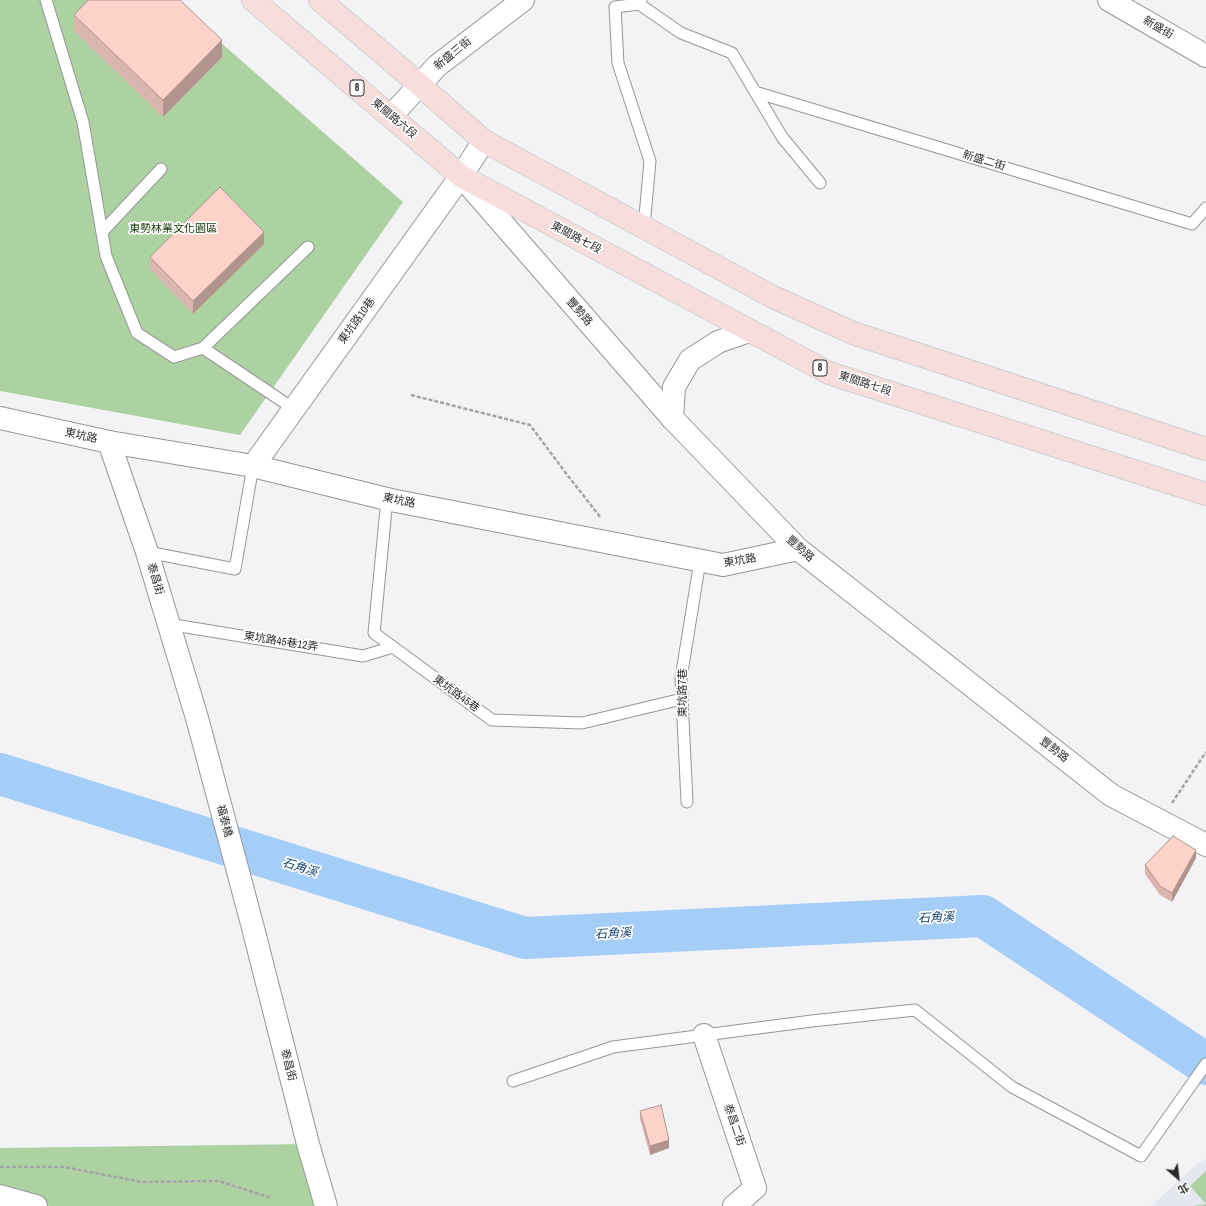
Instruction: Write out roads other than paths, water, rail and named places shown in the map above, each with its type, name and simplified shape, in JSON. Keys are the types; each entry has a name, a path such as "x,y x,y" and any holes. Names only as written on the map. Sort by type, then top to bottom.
{"main road":[{"name":"東關路六段","path":"253,0 461,176"},
{"path":"320,0 484,141 773,297 853,333 1206,449"},
{"name":"東關路七段","path":"461,176 749,331 829,372 1206,494"}],"street":[{"name":"新盛三街","path":"391,116 437,66 522,0"},
{"name":"新盛街","path":"1109,0 1206,56"},
{"name":"東坑路10巷","path":"253,466 461,176 484,141"},
{"name":"豐勢路","path":"461,176 672,418 798,549 1111,795 1206,845"},
{"path":"672,418 674,387 690,360 718,342 749,331"},
{"name":"東坑路","path":"0,418 109,442 253,466 387,499 723,565 798,549"},
{"name":"泰昌街","path":"109,442 147,552 197,718"},
{"name":"福泰橋","path":"197,718 252,924"},
{"name":"泰昌街","path":"252,924 308,1144 326,1206"},
{"name":"泰昌二街","path":"704,1035 755,1188 734,1206"}],"lane":[{"path":"46,0 83,122 106,256 137,333 174,357 203,348 308,247"},
{"path":"644,227 650,162 618,63 615,7 640,2 681,33 732,53 782,137 820,183"},
{"name":"新盛二街","path":"755,92 1192,224 1206,208"},
{"path":"102,232 161,169"},
{"path":"203,348 294,409"},
{"path":"147,552 235,569 253,466"},
{"name":"東坑路45巷","path":"387,499 374,634 492,720 582,723 682,699"},
{"name":"東坑路7巷","path":"687,802 681,678 700,561"},
{"name":"東坑路45巷12弄","path":"168,624 362,656 393,647"},
{"path":"513,1081 613,1047 812,1021 915,1010 1012,1087 1141,1156 1206,1064"}],"waterway":[{"name":"石角溪","path":"0,774 525,938 983,916 1206,1064"}],"park label":[{"name":"東勢林業文化園區","path":"173,229"}]}
